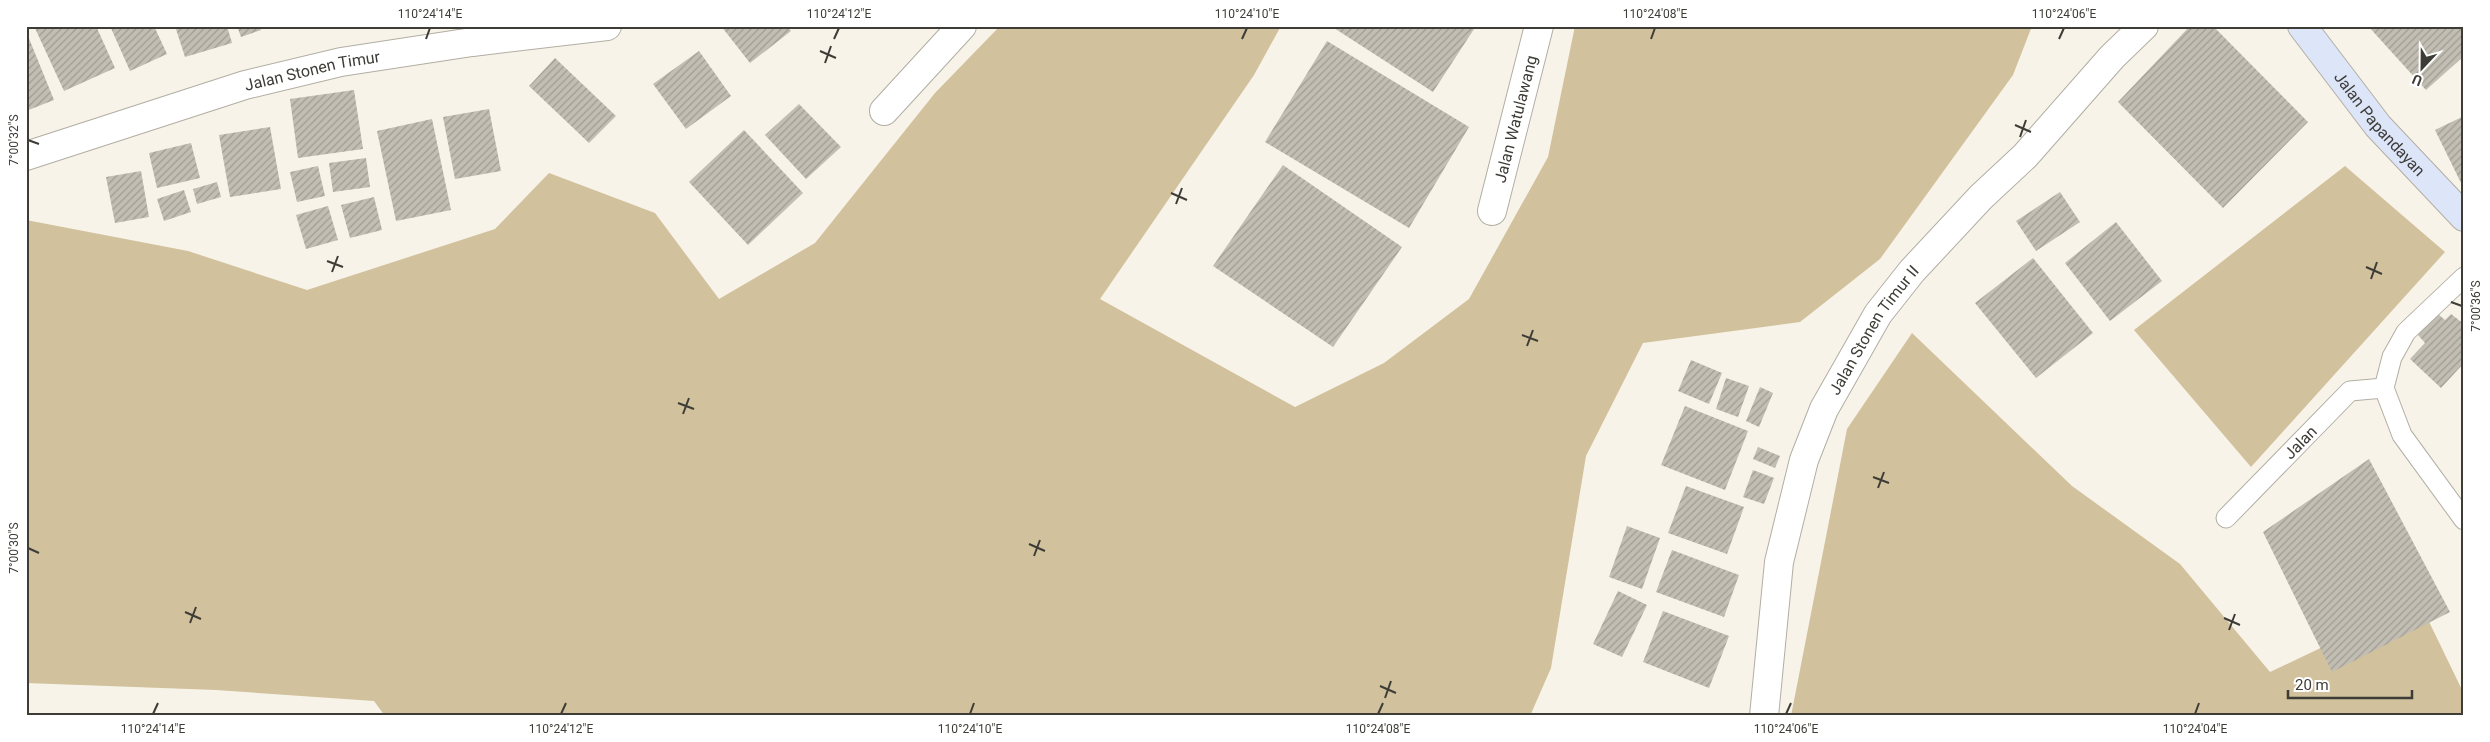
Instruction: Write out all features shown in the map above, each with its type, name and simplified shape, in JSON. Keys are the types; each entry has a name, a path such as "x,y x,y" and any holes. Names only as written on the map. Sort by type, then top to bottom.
{"main road":[{"name":"Jalan Papandayan","path":"2302,26 2378,126 2464,217"}],"street":[{"name":"Jalan Stonen Timur","path":"26,156 245,85 340,62 472,42 607,26"},
{"path":"884,112 962,26"},
{"name":"Jalan Watulawang","path":"1492,211 1539,26"},
{"name":"Jalan Stonen Timur II","path":"1764,716 1779,562 1804,460 1824,408 1878,314 1912,271 1981,197 2025,156 2112,57 2144,26"}],"lane":[{"path":"2464,277 2406,332 2392,357 2384,388 2402,435 2464,520"},
{"name":"Jalan","path":"2226,518 2350,391 2384,388"}],"shaded area":[{"path":"1000,26 1281,26 1254,75 1100,299 1295,407 1384,363 1469,299 1548,157 1575,26 2032,26 2013,75 1880,259 1800,322 1643,343 1586,456 1551,668 1530,716 385,716 374,701 216,690 26,683 26,220 188,251 307,290 495,229 549,173 655,213 719,299 815,243 935,93"},
{"path":"2345,166 2445,252 2251,467 2134,330"},
{"path":"1912,333 2072,486 2180,564 2270,672 2419,601 2464,694 2464,716 1791,716 1847,429"}],"building":[{"path":"34,26 96,26 115,68 64,91"},
{"path":"110,26 154,26 167,54 130,71"},
{"path":"175,26 227,26 232,43 185,57"},
{"path":"237,26 260,26 261,30 241,37"},
{"path":"721,26 787,26 791,31 750,63"},
{"path":"1335,26 1476,26 1433,92 1334,28"},
{"path":"2190,26 2213,26 2308,122 2223,208 2118,102"},
{"path":"2368,26 2464,26 2464,56 2426,90"},
{"path":"26,31 54,100 26,111"},
{"path":"1327,41 1469,127 1409,228 1265,142"},
{"path":"699,51 731,96 686,129 653,84"},
{"path":"555,58 616,116 589,143 529,86"},
{"path":"354,90 363,149 298,158 290,99"},
{"path":"799,104 841,147 806,179 765,135"},
{"path":"489,109 501,171 455,179 443,117"},
{"path":"2464,116 2464,189 2435,130"},
{"path":"432,119 451,210 396,221 377,131"},
{"path":"270,127 281,189 230,197 219,135"},
{"path":"744,130 803,193 748,245 689,182"},
{"path":"191,143 200,178 157,188 149,153"},
{"path":"366,158 370,187 333,192 329,163"},
{"path":"1283,165 1402,247 1333,347 1213,266"},
{"path":"318,166 325,196 297,202 290,172"},
{"path":"141,171 149,217 115,223 106,177"},
{"path":"217,182 221,197 197,204 193,189"},
{"path":"184,190 191,212 164,221 157,199"},
{"path":"2060,192 2080,222 2036,251 2016,221"},
{"path":"374,197 382,230 350,238 341,205"},
{"path":"328,206 338,240 306,249 296,215"},
{"path":"2116,222 2162,281 2110,321 2065,263"},
{"path":"2033,258 2093,333 2036,378 1975,303"},
{"path":"2437,313 2445,320 2451,314 2464,324 2464,363 2441,388 2410,359 2425,343 2418,335"},
{"path":"1691,360 1722,373 1709,404 1678,391"},
{"path":"1726,378 1749,386 1738,417 1716,409"},
{"path":"1760,387 1773,393 1759,427 1746,421"},
{"path":"1685,406 1748,431 1725,490 1661,465"},
{"path":"1758,447 1780,456 1775,468 1753,459"},
{"path":"2369,459 2450,612 2332,672 2263,532"},
{"path":"1753,470 1774,478 1764,504 1743,497"},
{"path":"1686,486 1744,507 1727,554 1668,533"},
{"path":"1627,526 1660,538 1642,589 1609,577"},
{"path":"1672,550 1739,575 1724,617 1656,592"},
{"path":"1618,591 1647,605 1622,657 1593,644"},
{"path":"1663,611 1729,636 1709,688 1643,662"}]}
